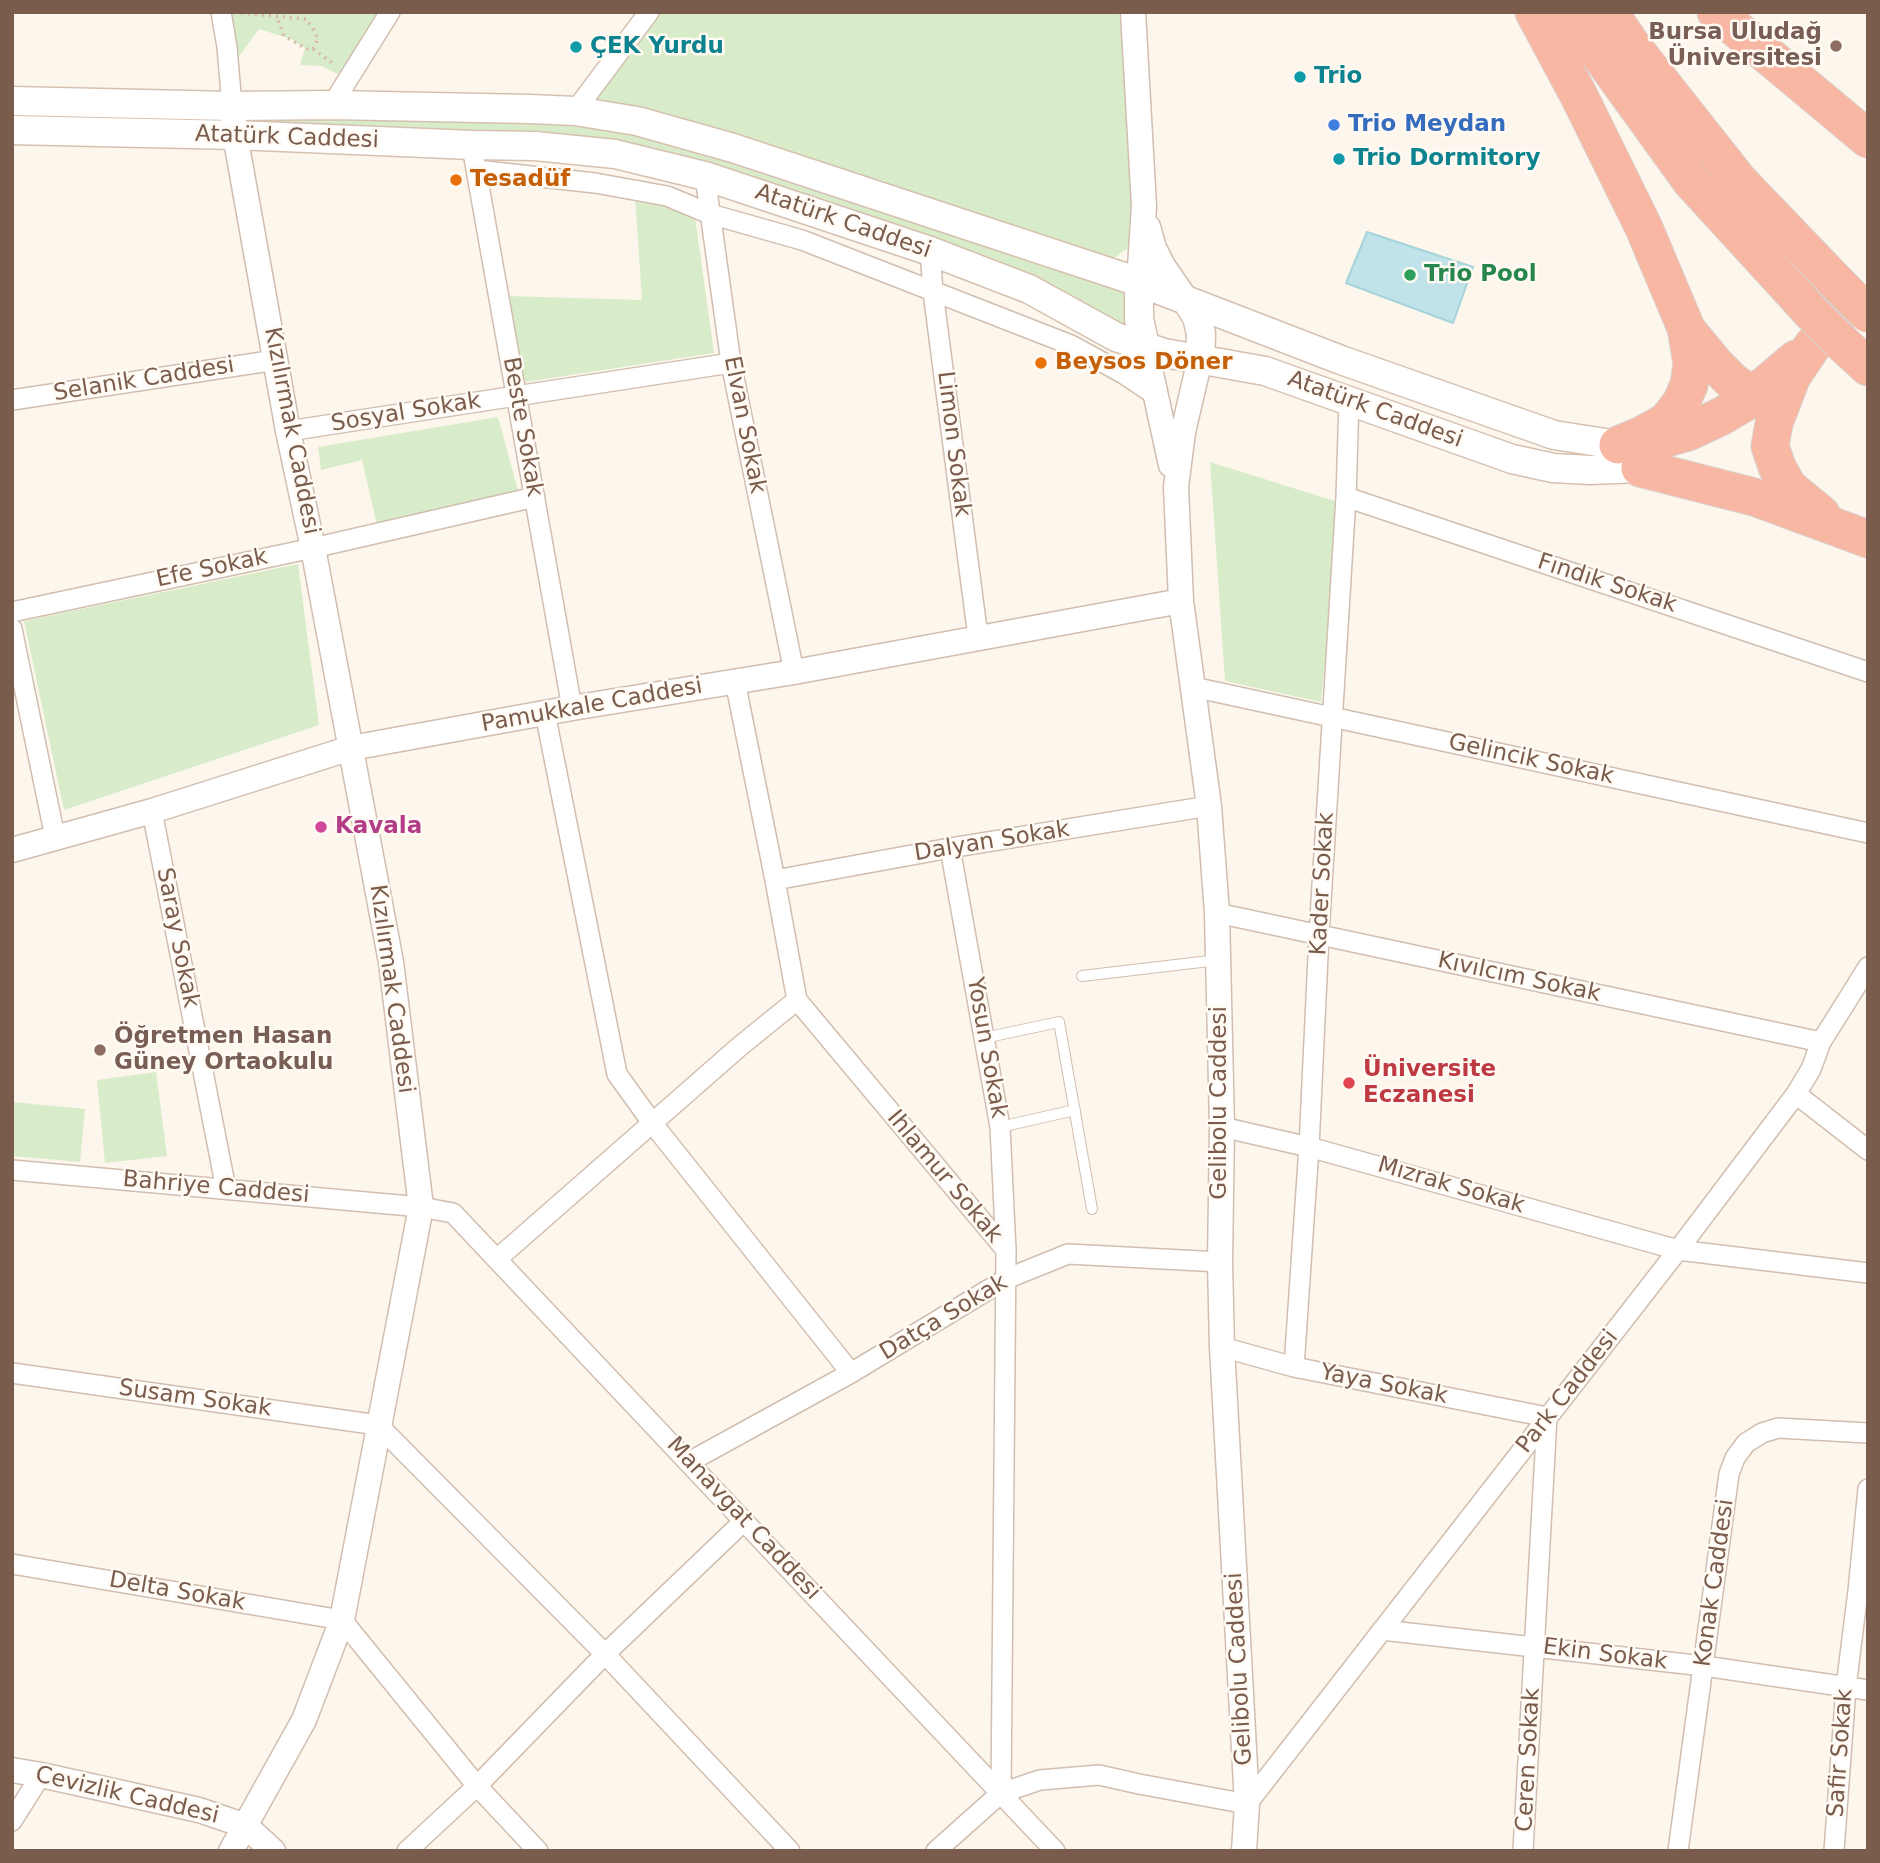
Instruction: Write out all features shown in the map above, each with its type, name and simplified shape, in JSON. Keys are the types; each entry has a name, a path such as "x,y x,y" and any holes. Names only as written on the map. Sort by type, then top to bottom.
{"highway":[{"path":"1534,12 1644,228 1686,328 1692,365 1689,385 1681,403 1666,422 1642,435 1629,456"},
{"path":"1569,12 1691,181 1831,344 1769,395 1757,421 1721,445 1672,462 1629,456"},
{"path":"1609,12 1638,54 1739,181 1868,314"},
{"path":"1716,12 1868,139"},
{"path":"1686,328 1732,381 1769,395"},
{"path":"1769,395 1774,423 1770,446 1788,487 1817,512 1859,536"},
{"path":"1629,456 1754,497 1859,536"}],"main road":[{"name":"Atatürk Caddesi","path":"12,101 453,107 575,111 636,121 733,148 1139,282 1341,360 1554,435 1629,456"},
{"name":"Atatürk Caddesi","path":"12,130 235,135 474,158 535,146 615,153 705,176 930,251 1029,289 1116,337 1164,353 1265,370 1522,461 1553,468 1590,470 1629,456"},
{"path":"1139,282 1139,319 1145,346"},
{"path":"1186,301 1197,317 1201,334 1200,359"}],"street":[{"path":"221,12 232,106"},
{"path":"332,105 390,12"},
{"path":"575,111 649,12"},
{"path":"1133,12 1144,205 1139,282"},
{"name":"Kızılırmak Caddesi","path":"231,1851 304,1720 342,1620 421,1207 391,962 313,548 288,431 232,106"},
{"path":"474,158 667,196 710,214 802,240 1071,345 1157,396"},
{"name":"Beste Sokak","path":"474,158 572,708"},
{"name":"Elvan Sokak","path":"705,176 731,362 794,672"},
{"path":"1144,205 1154,248 1186,301"},
{"name":"Limon Sokak","path":"930,251 978,637"},
{"path":"1145,346 1176,487"},
{"name":"Gelibolu Caddesi","path":"1200,359 1182,432 1176,487 1181,601 1209,806 1217,913 1222,1127 1222,1347 1247,1804 1244,1851"},
{"name":"Selanik Caddesi","path":"12,400 276,360"},
{"name":"Sosyal Sokak","path":"288,431 731,362"},
{"name":"Kader Sokak","path":"1294,1367 1309,1147 1346,496 1349,400"},
{"name":"Fındık Sokak","path":"1346,496 1868,672"},
{"name":"Efe Sokak","path":"12,612 313,548 535,497"},
{"name":"Pamukkale Caddesi","path":"12,849 152,811 351,748 794,672 1181,601"},
{"path":"12,629 55,837"},
{"name":"Ihlamur Sokak","path":"735,681 797,1000 1006,1250 1001,1793"},
{"name":"Gelincik Sokak","path":"1193,687 1868,833"},
{"path":"545,713 617,1074 653,1124 851,1374"},
{"name":"Dalyan Sokak","path":"775,880 950,848 1209,806"},
{"name":"Saray Sokak","path":"152,811 226,1189"},
{"name":"Yosun Sokak","path":"950,848 1000,1126 1006,1250"},
{"name":"Kıvılcım Sokak","path":"1217,913 1821,1042"},
{"name":"Park Caddesi","path":"1247,1804 1796,1094 1811,1069 1821,1042 1868,967"},
{"path":"497,1259 739,1047 797,1000"},
{"path":"1796,1094 1868,1150"},
{"name":"Mızrak Sokak","path":"1222,1127 1309,1147 1678,1250 1868,1273"},
{"name":"Bahriye Caddesi","path":"12,1170 421,1207"},
{"name":"Manavgat Caddesi","path":"421,1207 453,1213 1055,1851"},
{"name":"Datça Sokak","path":"689,1462 851,1374 1006,1279 1068,1254 1220,1262"},
{"name":"Yaya Sokak","path":"1222,1347 1294,1367 1548,1417"},
{"name":"Susam Sokak","path":"12,1373 378,1425"},
{"name":"Ceren Sokak","path":"1523,1851 1548,1417"},
{"path":"378,1425 605,1654 790,1851"},
{"name":"Konak Caddesi","path":"1678,1851 1729,1474 1735,1458 1746,1443 1762,1433 1778,1428 1868,1433"},
{"name":"Safir Sokak","path":"1835,1851 1846,1687 1863,1591 1868,1489"},
{"path":"407,1851 477,1786 605,1654 744,1521"},
{"name":"Delta Sokak","path":"12,1564 342,1620"},
{"path":"342,1620 477,1786 538,1851"},
{"name":"Ekin Sokak","path":"1382,1630 1704,1666 1868,1690"},
{"name":"Cevizlik Caddesi","path":"12,1770 41,1774 199,1810 246,1826 273,1851"},
{"path":"12,1821 41,1774"},
{"path":"936,1851 1001,1793 1040,1780 1099,1775 1247,1804"}],"lane":[{"path":"1083,976 1219,960"},
{"path":"984,1038 1059,1022 1092,1209"},
{"path":"1000,1126 1075,1110"}],"path":[{"path":"236,12 306,19 318,39 313,49"},
{"path":"278,15 284,36 309,50 313,49 351,76"}],"green space":[{"path":"221,12 377,12 386,18 348,79 321,66 300,65 305,48 291,39 259,29 229,70"},
{"path":"649,12 1133,12 1134,244 1111,260 1130,279 1132,337 1029,289 615,154 12,130 12,101 575,111"},
{"path":"635,197 695,217 714,353 525,382 507,296 642,300"},
{"path":"498,417 519,494 377,525 362,460 321,470 318,447"},
{"path":"1210,462 1341,503 1321,702 1225,681"},
{"path":"298,564 319,725 64,810 24,621"},
{"path":"156,1072 167,1156 105,1163 97,1080"},
{"path":"12,1102 85,1109 80,1162 12,1156"}],"water":[{"name":"Trio Pool","path":"1367,232 1473,267 1453,323 1346,283"}],"place":[{"name":"Bursa Uludağ Üniversitesi","path":"1836,46"},
{"name":"ÇEK Yurdu","path":"576,47"},
{"name":"Trio","path":"1300,77"},
{"name":"Trio Meydan","path":"1334,125"},
{"name":"Trio Dormitory","path":"1339,159"},
{"name":"Tesadüf","path":"456,180"},
{"name":"Trio Pool","path":"1410,275"},
{"name":"Beysos Döner","path":"1041,363"},
{"name":"Kavala","path":"321,827"},
{"name":"Öğretmen Hasan Güney Ortaokulu","path":"100,1050"},
{"name":"Üniversite Eczanesi","path":"1349,1083"}]}
